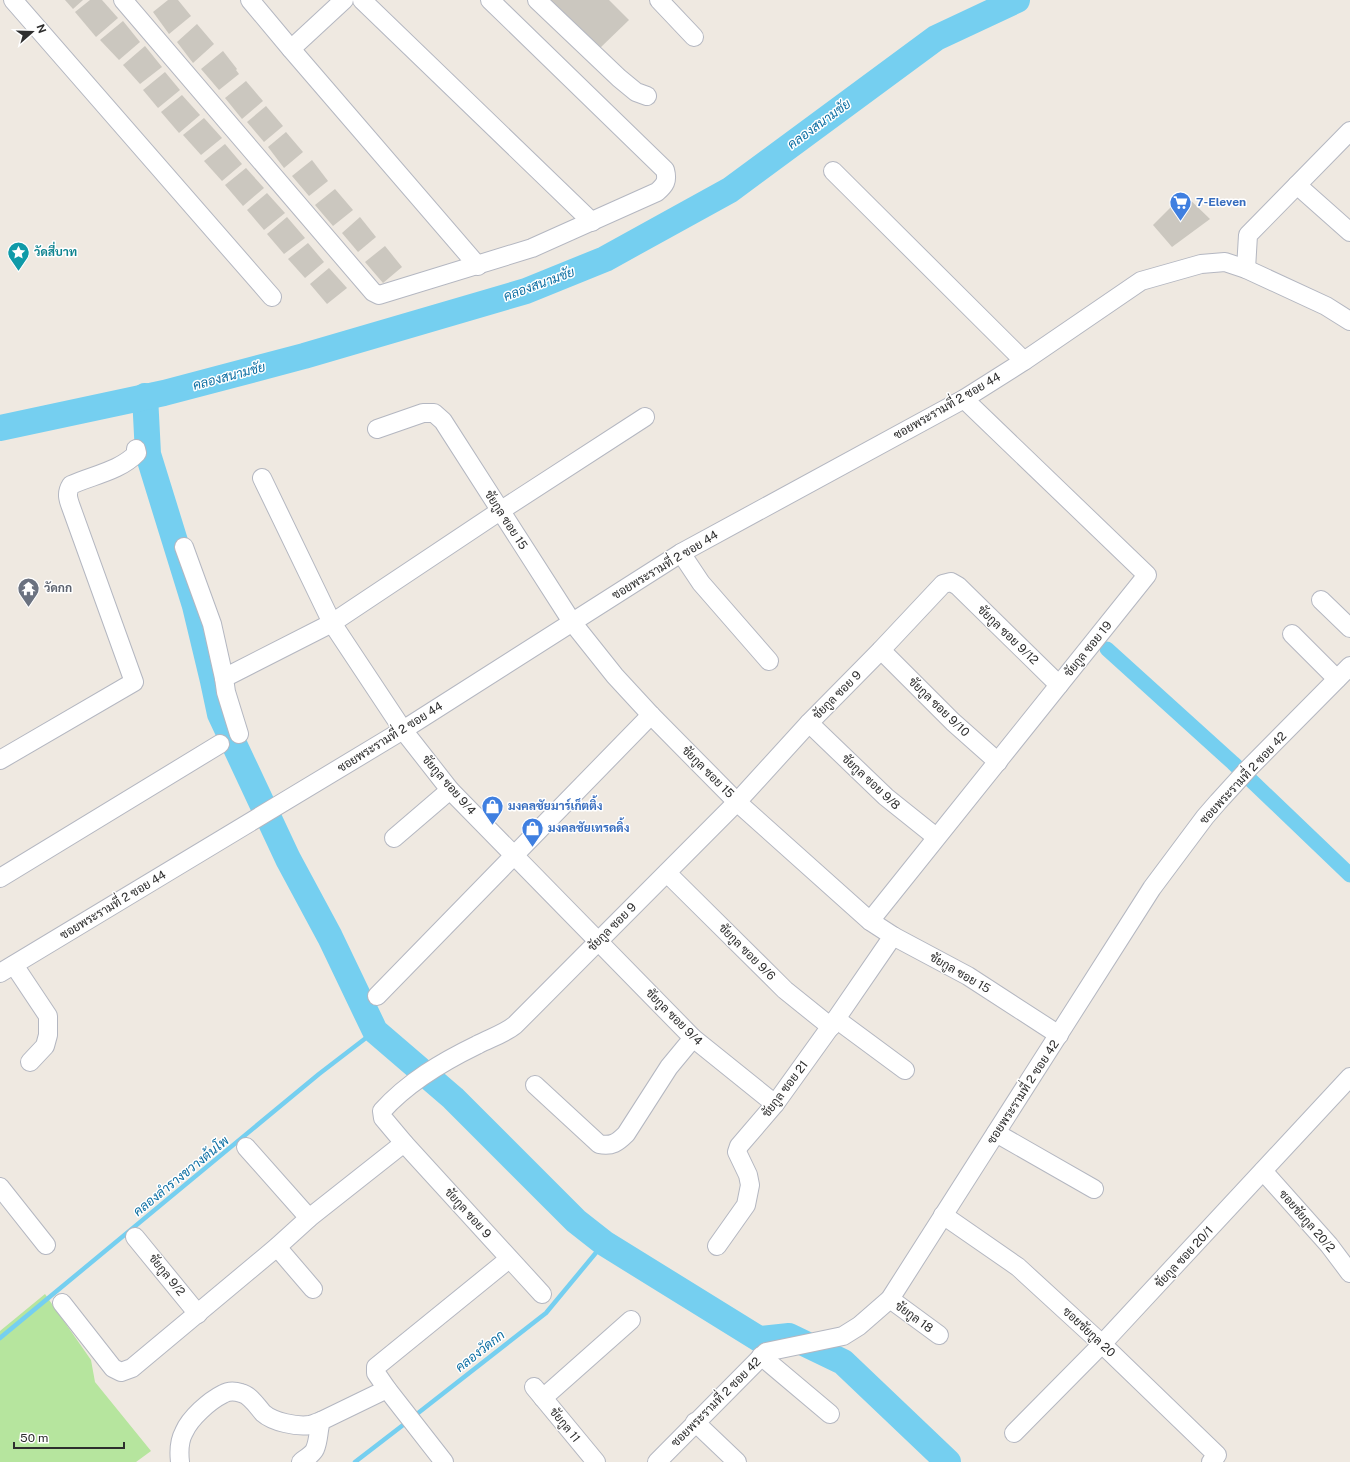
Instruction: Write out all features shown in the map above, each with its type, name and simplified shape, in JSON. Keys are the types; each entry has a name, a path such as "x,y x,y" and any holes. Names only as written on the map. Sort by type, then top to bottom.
{"street":[{"path":"13,0 272,297"},
{"path":"123,0 373,292 379,295 478,266 532,248 657,192 664,186 667,178 664,170 490,0"},
{"path":"250,0 478,266"},
{"path":"291,49 344,0"},
{"path":"362,0 592,222"},
{"path":"537,0 619,78 636,92 647,96"},
{"path":"659,0 694,37"},
{"path":"1246,269 1248,235 1350,131"},
{"path":"834,171 1024,362"},
{"path":"1297,185 1350,232"},
{"name":"ซอยพระรามที่ 2 ซอย 44","path":"5,966 254,820 403,730 681,553 964,399 1024,362 1141,281 1201,264 1225,262 1246,269 1326,306 1350,321"},
{"name":"ชัยกูล ซอย 19","path":"870,921 1147,575 964,399"},
{"name":"ชัยกูล ซอย 15","path":"376,429 423,413 434,413 443,421 572,622 615,676 651,715 737,802 870,921 893,936 968,976 1059,1035"},
{"path":"224,678 332,623 645,417"},
{"path":"0,760 134,682 71,507 68,490 71,485 108,471 132,459 137,453 136,448"},
{"name":"ชัยกูล ซอย 9/4","path":"262,478 332,623 403,730 450,790 693,1038 775,1104"},
{"path":"184,547 212,624 226,692 239,734"},
{"path":"681,553 700,583 770,661"},
{"name":"ชัยกูล ซอย 9","path":"542,1294 404,1143 383,1118 382,1111 410,1086 434,1068 478,1044 508,1031 737,802 809,724 882,650 943,584 951,582 958,586"},
{"name":"ชัยกูล ซอย 9/12","path":"958,586 1059,685"},
{"path":"1321,600 1350,628"},
{"path":"1292,634 1337,679"},
{"name":"ชัยกูล ซอย 9/10","path":"882,650 954,722 998,762"},
{"name":"ซอยพระรามที่ 2 ซอย 42","path":"657,1462 766,1352 844,1336 859,1326 890,1299 1152,888 1205,817 1244,773 1350,666"},
{"path":"377,996 651,715"},
{"name":"ชัยกูล ซอย 9/8","path":"809,724 886,798 936,838"},
{"path":"0,878 220,744"},
{"path":"394,838 450,790"},
{"name":"ชัยกูล ซอย 9/6","path":"667,873 786,990 905,1070"},
{"name":"ชัยกูล ซอย 21","path":"717,1246 746,1205 750,1186 748,1175 737,1152 739,1146 775,1104 893,936"},
{"path":"5,966 48,1016 48,1029 45,1046 30,1062"},
{"path":"535,1085 599,1144 608,1146 617,1142 626,1134 669,1066 693,1038"},
{"name":"ชัยกูล ซอย 20/1","path":"1014,1433 1102,1344 1350,1077"},
{"path":"996,1133 1094,1189"},
{"path":"62,1303 113,1368 121,1372 132,1368 198,1314 309,1218 404,1143"},
{"path":"246,1147 309,1218"},
{"name":"ซอยชัยกูล 20/2","path":"1263,1171 1329,1245 1350,1273"},
{"path":"0,1187 46,1245"},
{"name":"ซอยชัยกูล 20","path":"943,1215 1018,1267 1102,1344 1217,1460"},
{"name":"ชัยกูล 9/2","path":"135,1237 198,1314"},
{"path":"277,1247 313,1288"},
{"path":"444,1462 402,1410 376,1374 376,1367 509,1259"},
{"name":"ชัยกูล 18","path":"890,1299 939,1335"},
{"name":"ชัยกูล 11","path":"596,1462 538,1392 631,1320"},
{"path":"761,1356 830,1414"},
{"path":"180,1462 179,1452 183,1433 195,1414 223,1393 230,1391 242,1393 253,1401 265,1414 277,1422 296,1425 309,1425 321,1421 387,1389"},
{"path":"301,1462 315,1450 318,1438 318,1428 321,1421"},
{"path":"695,1422 737,1462"}],"green space":[{"path":"45,1294 91,1360 95,1382 151,1451 136,1462 0,1462 0,1331"}],"building":[{"path":"65,0 83,0 73,9"},
{"path":"90,0 102,0 118,18 96,37 75,12"},
{"path":"168,0 178,0 191,16 169,34 153,12"},
{"path":"551,0 609,0 629,20 600,48"},
{"path":"123,21 140,42 119,60 100,40"},
{"path":"197,24 214,44 193,63 177,42"},
{"path":"145,46 162,67 140,84 123,65"},
{"path":"223,51 237,69 236,70 239,74 219,90 201,69"},
{"path":"165,72 180,90 158,108 143,90"},
{"path":"246,81 263,101 242,119 225,98"},
{"path":"182,95 200,115 179,133 161,112"},
{"path":"266,106 283,126 264,142 247,122"},
{"path":"204,118 222,138 201,155 183,135"},
{"path":"286,132 303,152 284,168 268,147"},
{"path":"225,144 242,164 222,181 204,161"},
{"path":"312,160 328,181 309,196 292,176"},
{"path":"246,168 264,188 243,206 225,185"},
{"path":"335,189 353,210 333,226 315,205"},
{"path":"267,193 285,213 264,230 247,210"},
{"name":"7-Eleven","path":"1184,194 1210,219 1172,247 1153,225"},
{"path":"287,217 305,238 284,254 267,234"},
{"path":"360,217 376,237 358,252 342,233"},
{"path":"308,243 324,262 305,278 288,259"},
{"path":"385,246 402,267 383,283 365,262"},
{"path":"329,268 347,288 327,304 310,284"}],"waterway":[{"name":"คลองสนามชัย","path":"0,428 164,393 304,356 526,291 605,259 730,190 936,38 1017,0"},
{"path":"145,396 148,454 195,606 220,714 288,859 330,937 375,1031 453,1098 576,1221 604,1243 759,1339 789,1336 843,1362 948,1462"},
{"path":"1107,649 1233,763 1350,875"},
{"name":"คลองลำรางขวางต้นโพ","path":"0,1338 319,1074 375,1031"},
{"name":"คลองวัดกก","path":"413,1417 546,1313 604,1243"},
{"name":"คลองวัดกก","path":"355,1462 407,1422"}],"place":[{"name":"7-Eleven","path":"1181,222"},
{"name":"วัดสี่บาท","path":"18,272"},
{"name":"วัดกก","path":"29,608"},
{"name":"มงคลชัยมาร์เก็ตติ้ง","path":"492,826"},
{"name":"มงคลชัยเทรดดิ้ง","path":"533,848"}]}
